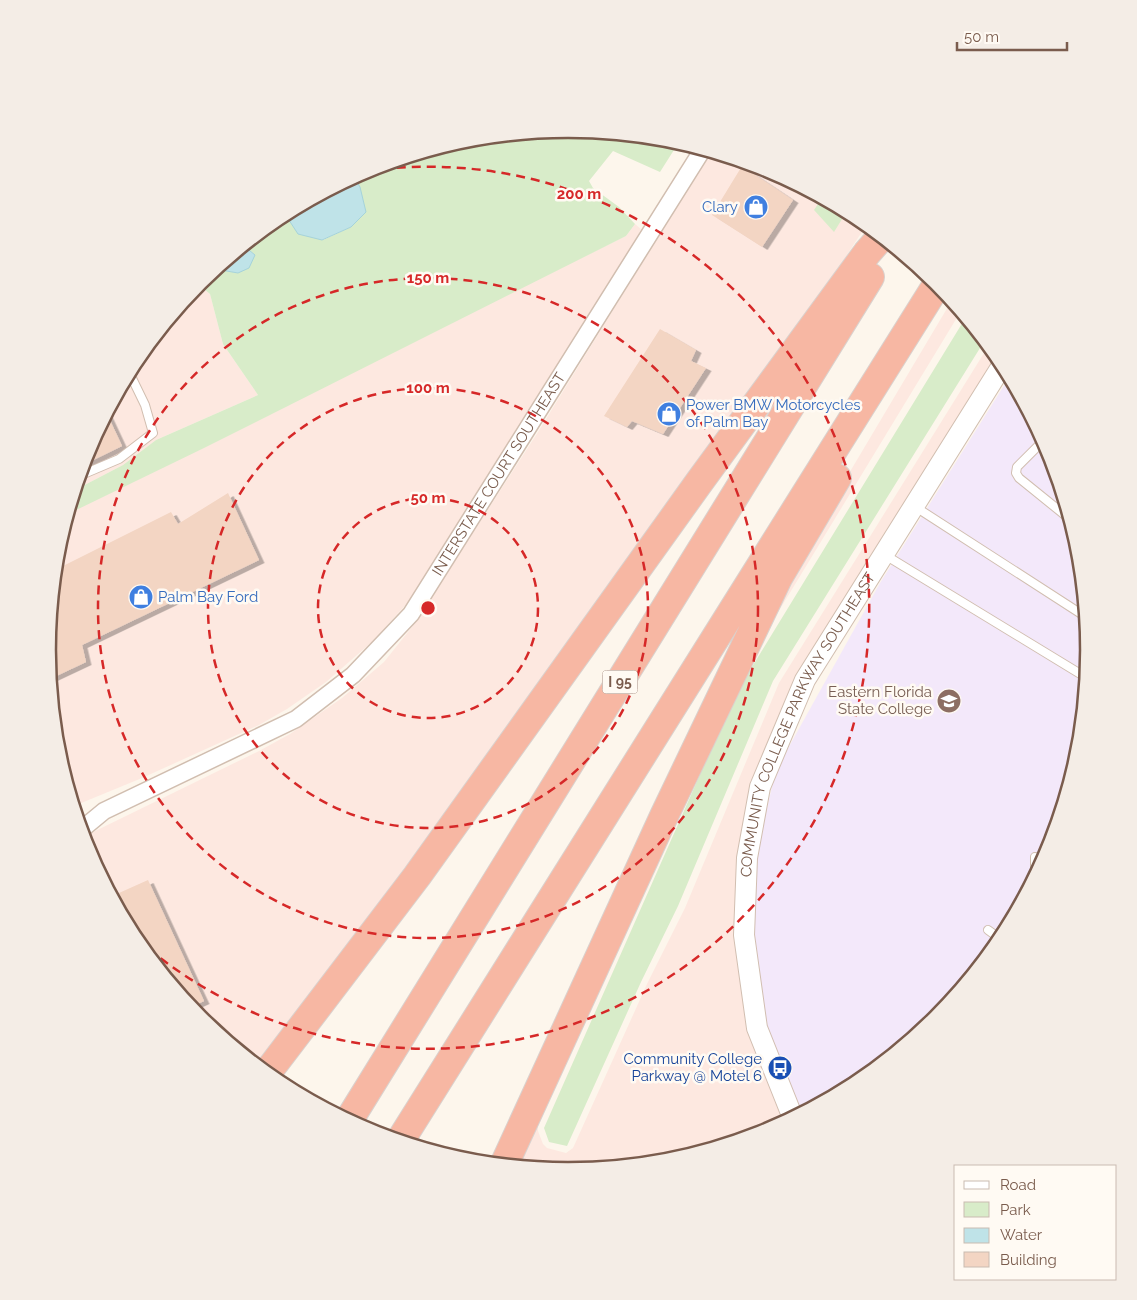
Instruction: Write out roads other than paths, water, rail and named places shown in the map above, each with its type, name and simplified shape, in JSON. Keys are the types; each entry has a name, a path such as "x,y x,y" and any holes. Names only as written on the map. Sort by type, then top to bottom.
{"highway":[{"path":"272,1067 417,876 700,482 877,242"},
{"name":"I 95","path":"353,1114 886,249"},
{"path":"403,1135 933,290"},
{"path":"507,1158 664,816 778,578 942,300"}],"street":[{"name":"INTERSTATE COURT SOUTHEAST","path":"87,825 104,811 296,719 353,675 411,614 699,155"},
{"name":"COMMUNITY COLLEGE PARKWAY SOUTHEAST","path":"790,1111 757,1028 744,935 747,858 760,787 805,680 998,372"},
{"name":"INTERSTATE COURT SOUTHEAST","path":"83,815 104,811"}],"lane":[{"path":"88,472 119,459 153,432 145,405 133,381"},
{"path":"1038,446 1017,467 1016,473 1019,478 1062,513"},
{"path":"914,506 1080,614"},
{"path":"884,554 1080,674"},
{"path":"1035,857 1035,862"},
{"path":"988,930 994,935"}],"water":[{"path":"358,184 366,212 351,227 322,240 298,234 289,221 312,206"},
{"path":"249,250 255,255 249,268 238,273 225,271"}],"place":[{"name":"Clary","path":"756,207"},
{"name":"Power BMW Motorcycles of Palm Bay","path":"669,414"},
{"name":"Palm Bay Ford","path":"141,597"},
{"name":"Eastern Florida State College","path":"949,701"},
{"name":"Community College Parkway @ Motel 6","path":"780,1068"}]}
